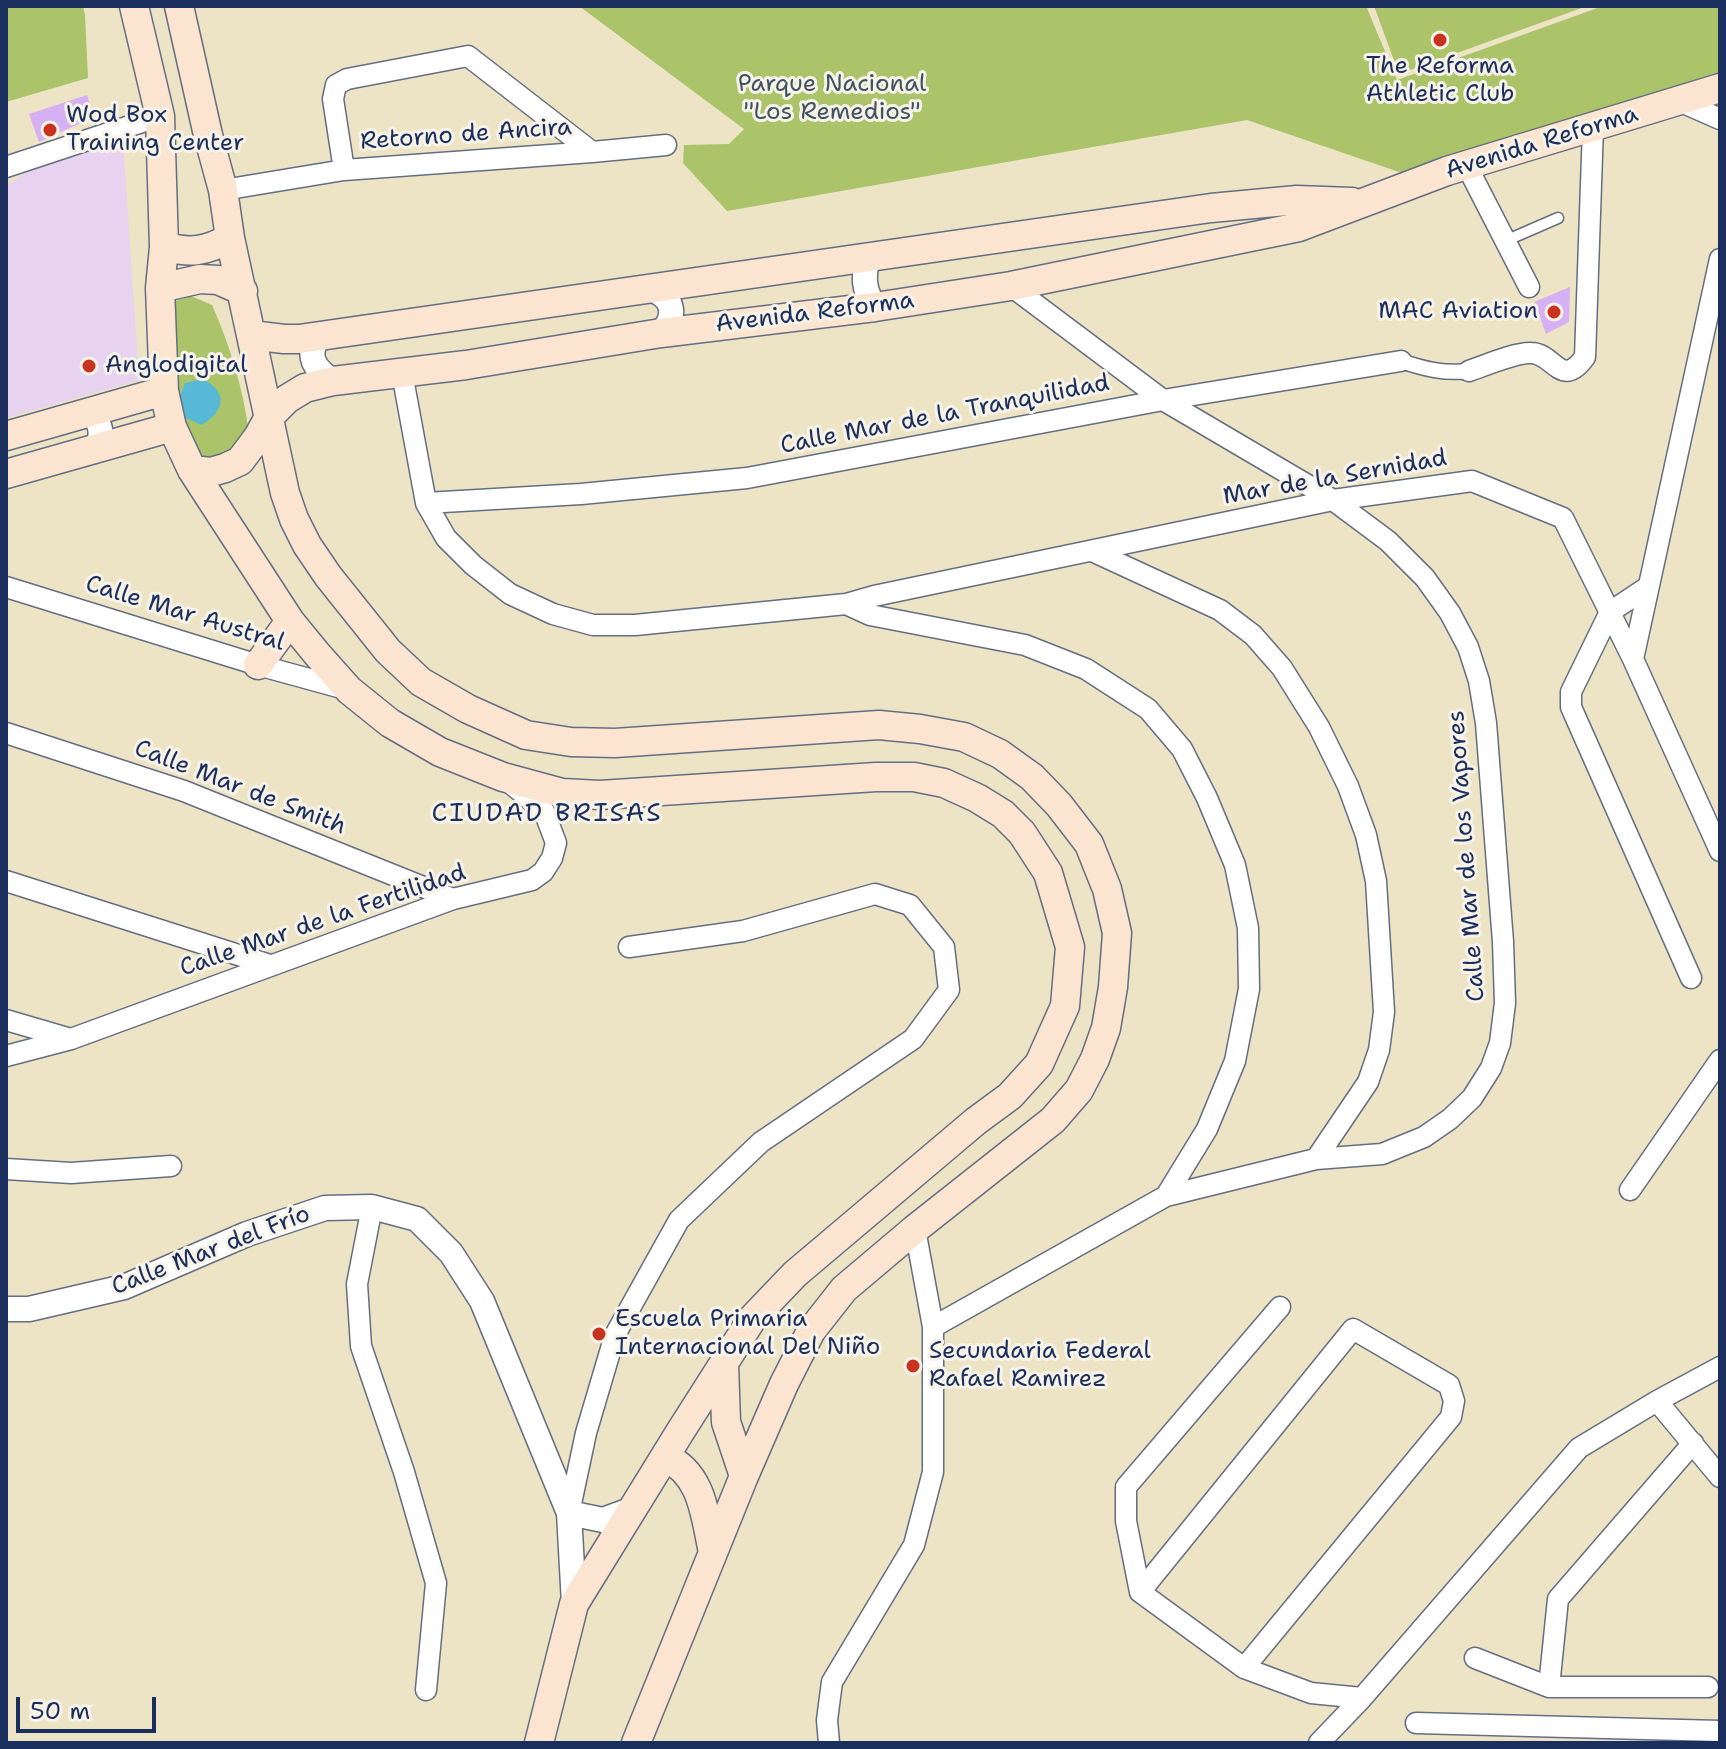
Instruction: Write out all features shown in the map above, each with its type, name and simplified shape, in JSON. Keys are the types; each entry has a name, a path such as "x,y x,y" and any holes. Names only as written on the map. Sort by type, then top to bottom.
{"main road":[{"path":"134,6 160,116 164,247 160,288 164,391 172,427 192,470 290,621 349,690 390,723 440,752 503,777 562,793 600,795 876,777 914,777 944,783 1003,814 1022,833 1048,873 1070,947 1065,1006 1039,1064 1010,1096 976,1121 795,1274 752,1319 574,1604 539,1743"},
{"path":"179,6 223,190 230,238 285,493 307,545 388,651 421,682 468,709 526,735 571,742 615,743 879,725 964,737 1000,754 1032,777 1059,805 1089,844 1107,889 1117,933 1113,987 1106,1028 1079,1090 1053,1120 844,1289 811,1331 744,1476 636,1743"},
{"name":"Avenida Reforma","path":"192,470 211,472 240,461 269,417 287,399 305,388 333,381 466,365 661,333 875,307 1011,286 1299,227 1468,165 1720,88"},
{"name":"Avenida Reforma","path":"251,335 284,339 319,336 1211,208 1297,200 1365,203"},
{"path":"164,247 201,251 230,238"},
{"path":"160,288 200,279 218,280 243,291"},
{"path":"6,436 164,391"},
{"path":"6,474 172,427"},
{"path":"258,665 290,621"},
{"path":"724,1364 726,1422 744,1476"},
{"path":"665,1457 687,1472 696,1486 713,1552"}],"street":[{"name":"Retorno de Ancira","path":"344,170 333,99 336,85 347,79 468,56 592,152"},
{"path":"1679,101 1720,119"},
{"path":"6,167 160,116"},
{"path":"1469,371 1527,352 1539,354 1558,369 1568,371 1578,367 1585,357 1593,127"},
{"name":"Retorno de Ancira","path":"223,190 344,170 666,145"},
{"path":"1468,165 1529,287"},
{"path":"868,257 864,281 875,307"},
{"path":"1633,659 1720,259"},
{"name":"Calle Mar de los Vapores","path":"933,1327 1166,1196 1316,1159 1382,1154 1424,1137 1450,1119 1472,1098 1491,1068 1500,1043 1505,1003 1486,723 1479,681 1468,647 1450,613 1425,578 1388,541 1333,500 1163,400 1011,286"},
{"path":"650,289 659,292 671,307 668,326 661,333"},
{"path":"319,336 313,345 315,367 333,381"},
{"name":"Calle Mar de la Tranquilidad","path":"426,503 581,494 747,478 1163,400 1401,361 1452,373 1469,371"},
{"name":"Mar de la Sernidad","path":"402,373 426,503 446,538 473,565 510,594 553,614 593,625 635,625 846,604 1333,500 1472,481 1563,518 1633,659 1720,851"},
{"path":"91,412 101,428 98,447"},
{"path":"1092,551 1220,610 1253,635 1282,668 1319,727 1366,835 1376,881 1384,1012 1379,1050 1368,1082 1316,1159"},
{"path":"1649,586 1610,612 1571,692 1571,707 1691,978"},
{"name":"Calle Mar Austral","path":"6,587 349,690"},
{"path":"846,604 870,615 1025,645 1086,669 1148,709 1182,749 1235,865 1248,928 1249,989 1235,1061 1207,1129 1166,1196"},
{"name":"Calle Mar de Smith","path":"6,733 184,791 453,899"},
{"name":"Calle Mar de la Fertilidad","path":"6,1056 71,1039 453,899 532,880 543,872 552,858 556,843 544,811 503,777"},
{"path":"6,881 270,965"},
{"path":"629,947 743,931 875,894 910,905 944,947 949,990 913,1039 761,1142 679,1220 615,1335 586,1433 569,1513 603,1520 633,1509"},
{"path":"6,1020 71,1039"},
{"path":"1630,1190 1720,1060"},
{"path":"6,1169 71,1173 171,1166"},
{"path":"372,1207 357,1284 361,1346 404,1472 436,1583 426,1690"},
{"name":"Calle Mar del Frío","path":"6,1309 29,1309 124,1287 247,1234 325,1208 372,1207 417,1219 451,1253 482,1301 569,1513 574,1604"},
{"path":"829,1743 827,1720 832,1682 914,1545 933,1472 933,1327 915,1229"},
{"path":"1280,1307 1126,1487 1126,1521 1140,1592 1244,1668 1311,1693 1362,1698"},
{"path":"1140,1592 1353,1329 1449,1385 1454,1401 1451,1417 1244,1668"},
{"path":"1319,1743 1362,1698 1579,1448 1720,1367"},
{"path":"1657,1401 1720,1477"},
{"path":"1549,1687 1558,1599 1693,1443"},
{"path":"1475,1658 1549,1687 1708,1687"},
{"path":"1416,1723 1720,1731"}],"lane":[{"path":"1505,241 1558,218"}],"shaded area":[{"path":"123,139 139,380 6,418 6,186 31,169"}],"green space":[{"path":"6,6 83,6 88,78 6,102"},
{"name":"Parque Nacional \"Los Remedios\"","path":"579,6 1366,6 1397,80 1603,6 1720,6 1720,76 1405,174 1247,120 727,211 683,163 684,145 729,144 744,129"},
{"name":"The Reforma Athletic Club","path":"1374,6 1587,6 1399,74"},
{"path":"191,296 212,305 244,401 249,435 223,466 183,455 169,303"}],"water":[{"path":"203,379 217,390 220,402 215,414 202,425 186,418 177,405 185,383"}],"building":[{"name":"Wod Box Training Center","path":"87,95 94,117 39,142 29,114"},
{"name":"MAC Aviation","path":"1570,287 1569,322 1546,334 1534,302"}],"place":[{"name":"The Reforma Athletic Club","path":"1440,40"},
{"name":"Wod Box Training Center","path":"50,130"},
{"name":"MAC Aviation","path":"1554,312"},
{"name":"Anglodigital","path":"89,366"},
{"name":"Escuela Primaria Internacional Del Niño","path":"599,1334"},
{"name":"Secundaria Federal Rafael Ramirez","path":"913,1366"}],"district":[{"name":"CIUDAD BRISAS","path":"547,814"}]}
